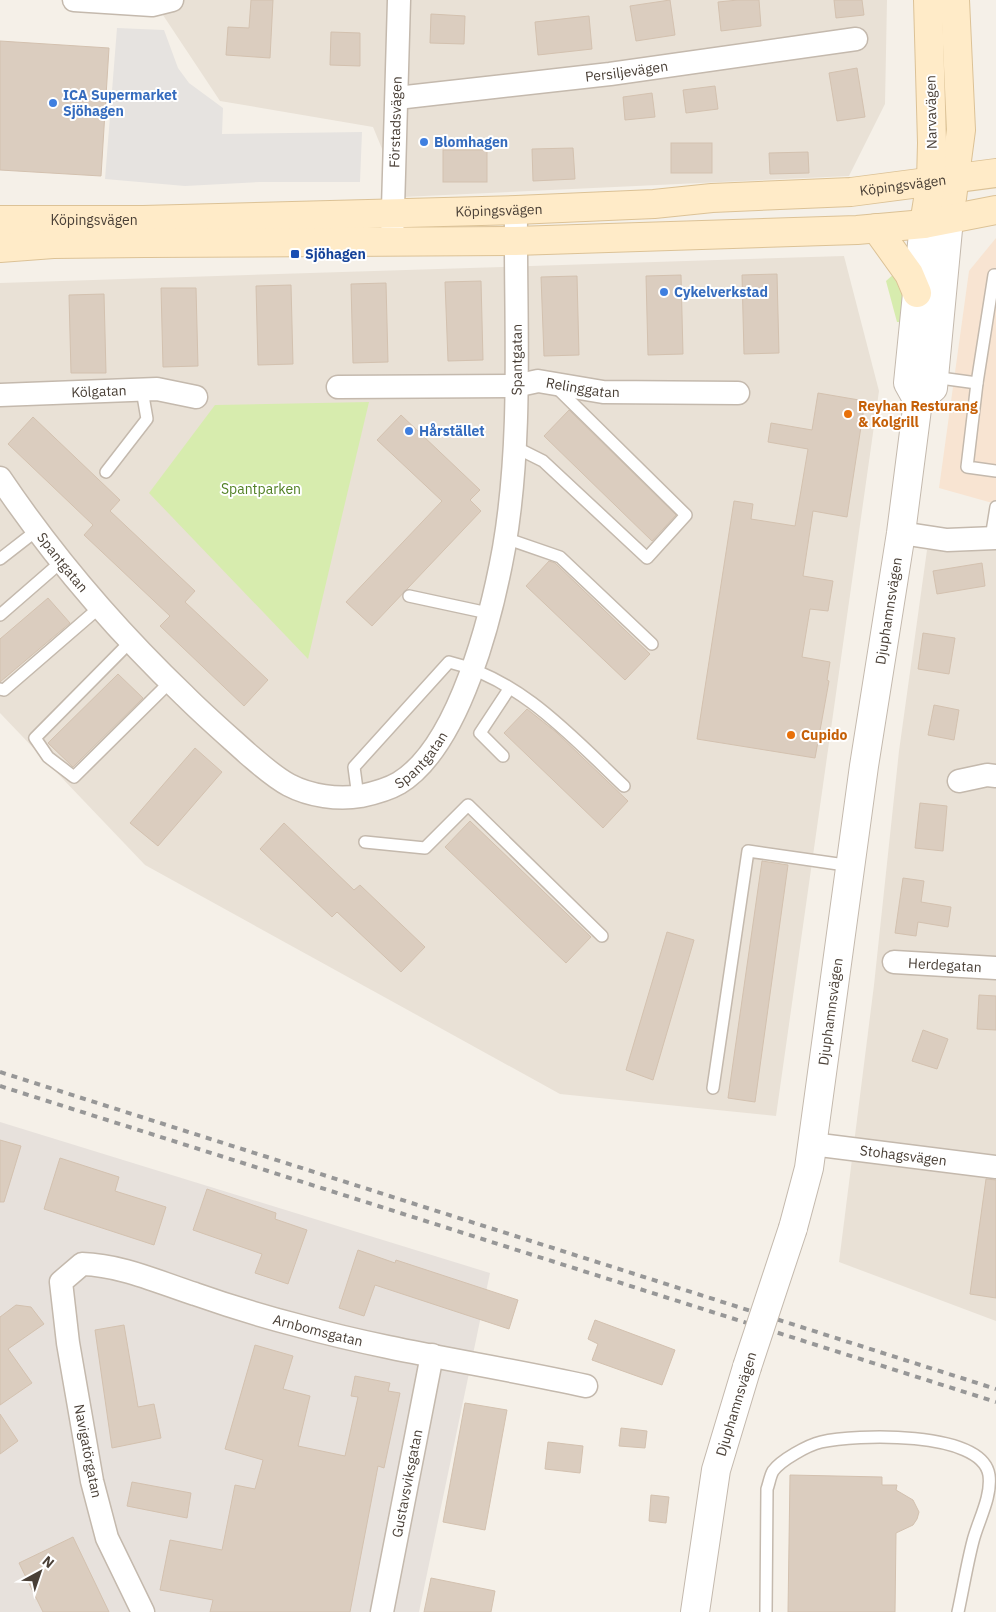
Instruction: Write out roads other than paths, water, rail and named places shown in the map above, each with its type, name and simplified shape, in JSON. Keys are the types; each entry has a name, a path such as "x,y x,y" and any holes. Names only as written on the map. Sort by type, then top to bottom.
{"main road":[{"name":"Narvavägen","path":"928,0 931,106 939,202"},
{"name":"Narvavägen","path":"939,202 960,130 955,0"},
{"path":"874,189 902,173 912,162 920,144 924,116 931,106"},
{"name":"Köpingsvägen","path":"0,248 53,244 516,241 876,228 939,202 996,173"},
{"path":"763,232 796,214 918,208 996,188"},
{"name":"Köpingsvägen","path":"0,220 143,220 516,210 654,204 712,198 851,192 874,189 939,202 996,210"},
{"path":"876,228 909,274 917,293"}],"street":[{"path":"74,0 152,5 172,0"},
{"name":"Förstadsvägen","path":"392,243 400,0"},
{"name":"Persiljevägen","path":"397,98 610,74 856,39"},
{"name":"Djuphamnsvägen","path":"695,1612 716,1470 747,1366 793,1228 809,1168 852,866 864,766 901,533 918,401 933,388 921,375 917,293 939,202"},
{"name":"Djuphamnsvägen","path":"921,375 939,202"},
{"name":"Spantgatan","path":"0,478 36,531 130,642 214,724 269,771 289,785 331,797 358,797 379,792 400,782 417,767 439,742 455,712 472,668 488,612 505,538 515,447 516,210"},
{"name":"Relinggatan","path":"338,387 515,386 538,381 603,392 738,393"},
{"name":"Kölgatan","path":"0,395 157,389 196,397"},
{"path":"901,533 946,540 993,538"},
{"path":"958,781 987,775 996,776"},
{"name":"Herdegatan","path":"894,962 996,968"},
{"name":"Stohagsvägen","path":"812,1144 996,1167"},
{"name":"Arnbomsgatan","path":"61,1282 82,1264 101,1264 301,1327 586,1386"},
{"name":"Navigatörgatan","path":"61,1282 68,1343 92,1481 108,1538 143,1612"},
{"name":"Gustavsviksgatan","path":"382,1612 432,1355"}],"lane":[{"path":"996,275 994,275 977,383 967,467 996,471"},
{"path":"921,375 977,383"},
{"path":"515,447 543,461 647,558 686,515 553,384"},
{"path":"106,472 146,419 142,390"},
{"path":"993,538 996,507"},
{"path":"0,559 36,531"},
{"path":"505,538 560,556 652,644"},
{"path":"0,615 61,562"},
{"path":"410,596 488,612"},
{"path":"0,689 4,690 100,608"},
{"path":"130,642 36,738 48,757 74,777 170,682"},
{"path":"358,797 354,767 449,662 472,668 540,706 624,786"},
{"path":"502,756 480,733 509,689"},
{"path":"365,842 425,848 468,805 602,936"},
{"path":"713,1088 748,851 852,866"},
{"path":"766,1612 766,1506 767,1489 772,1472 786,1459 820,1442 884,1437 927,1440 960,1448 982,1460 989,1474 988,1492 973,1541 958,1612"}],"railway":[{"path":"0,1072 996,1389"},
{"path":"0,1086 996,1402"}],"place":[{"name":"ICA Supermarket Sjöhagen","path":"53,103"},
{"name":"Blomhagen","path":"424,142"},
{"name":"Sjöhagen","path":"295,254"},
{"name":"Cykelverkstad","path":"664,292"},
{"name":"Reyhan Resturang & Kolgrill","path":"848,414"},
{"name":"Hårstället","path":"409,431"},
{"name":"Cupido","path":"791,735"}],"park label":[{"name":"Spantparken","path":"261,489"}]}
